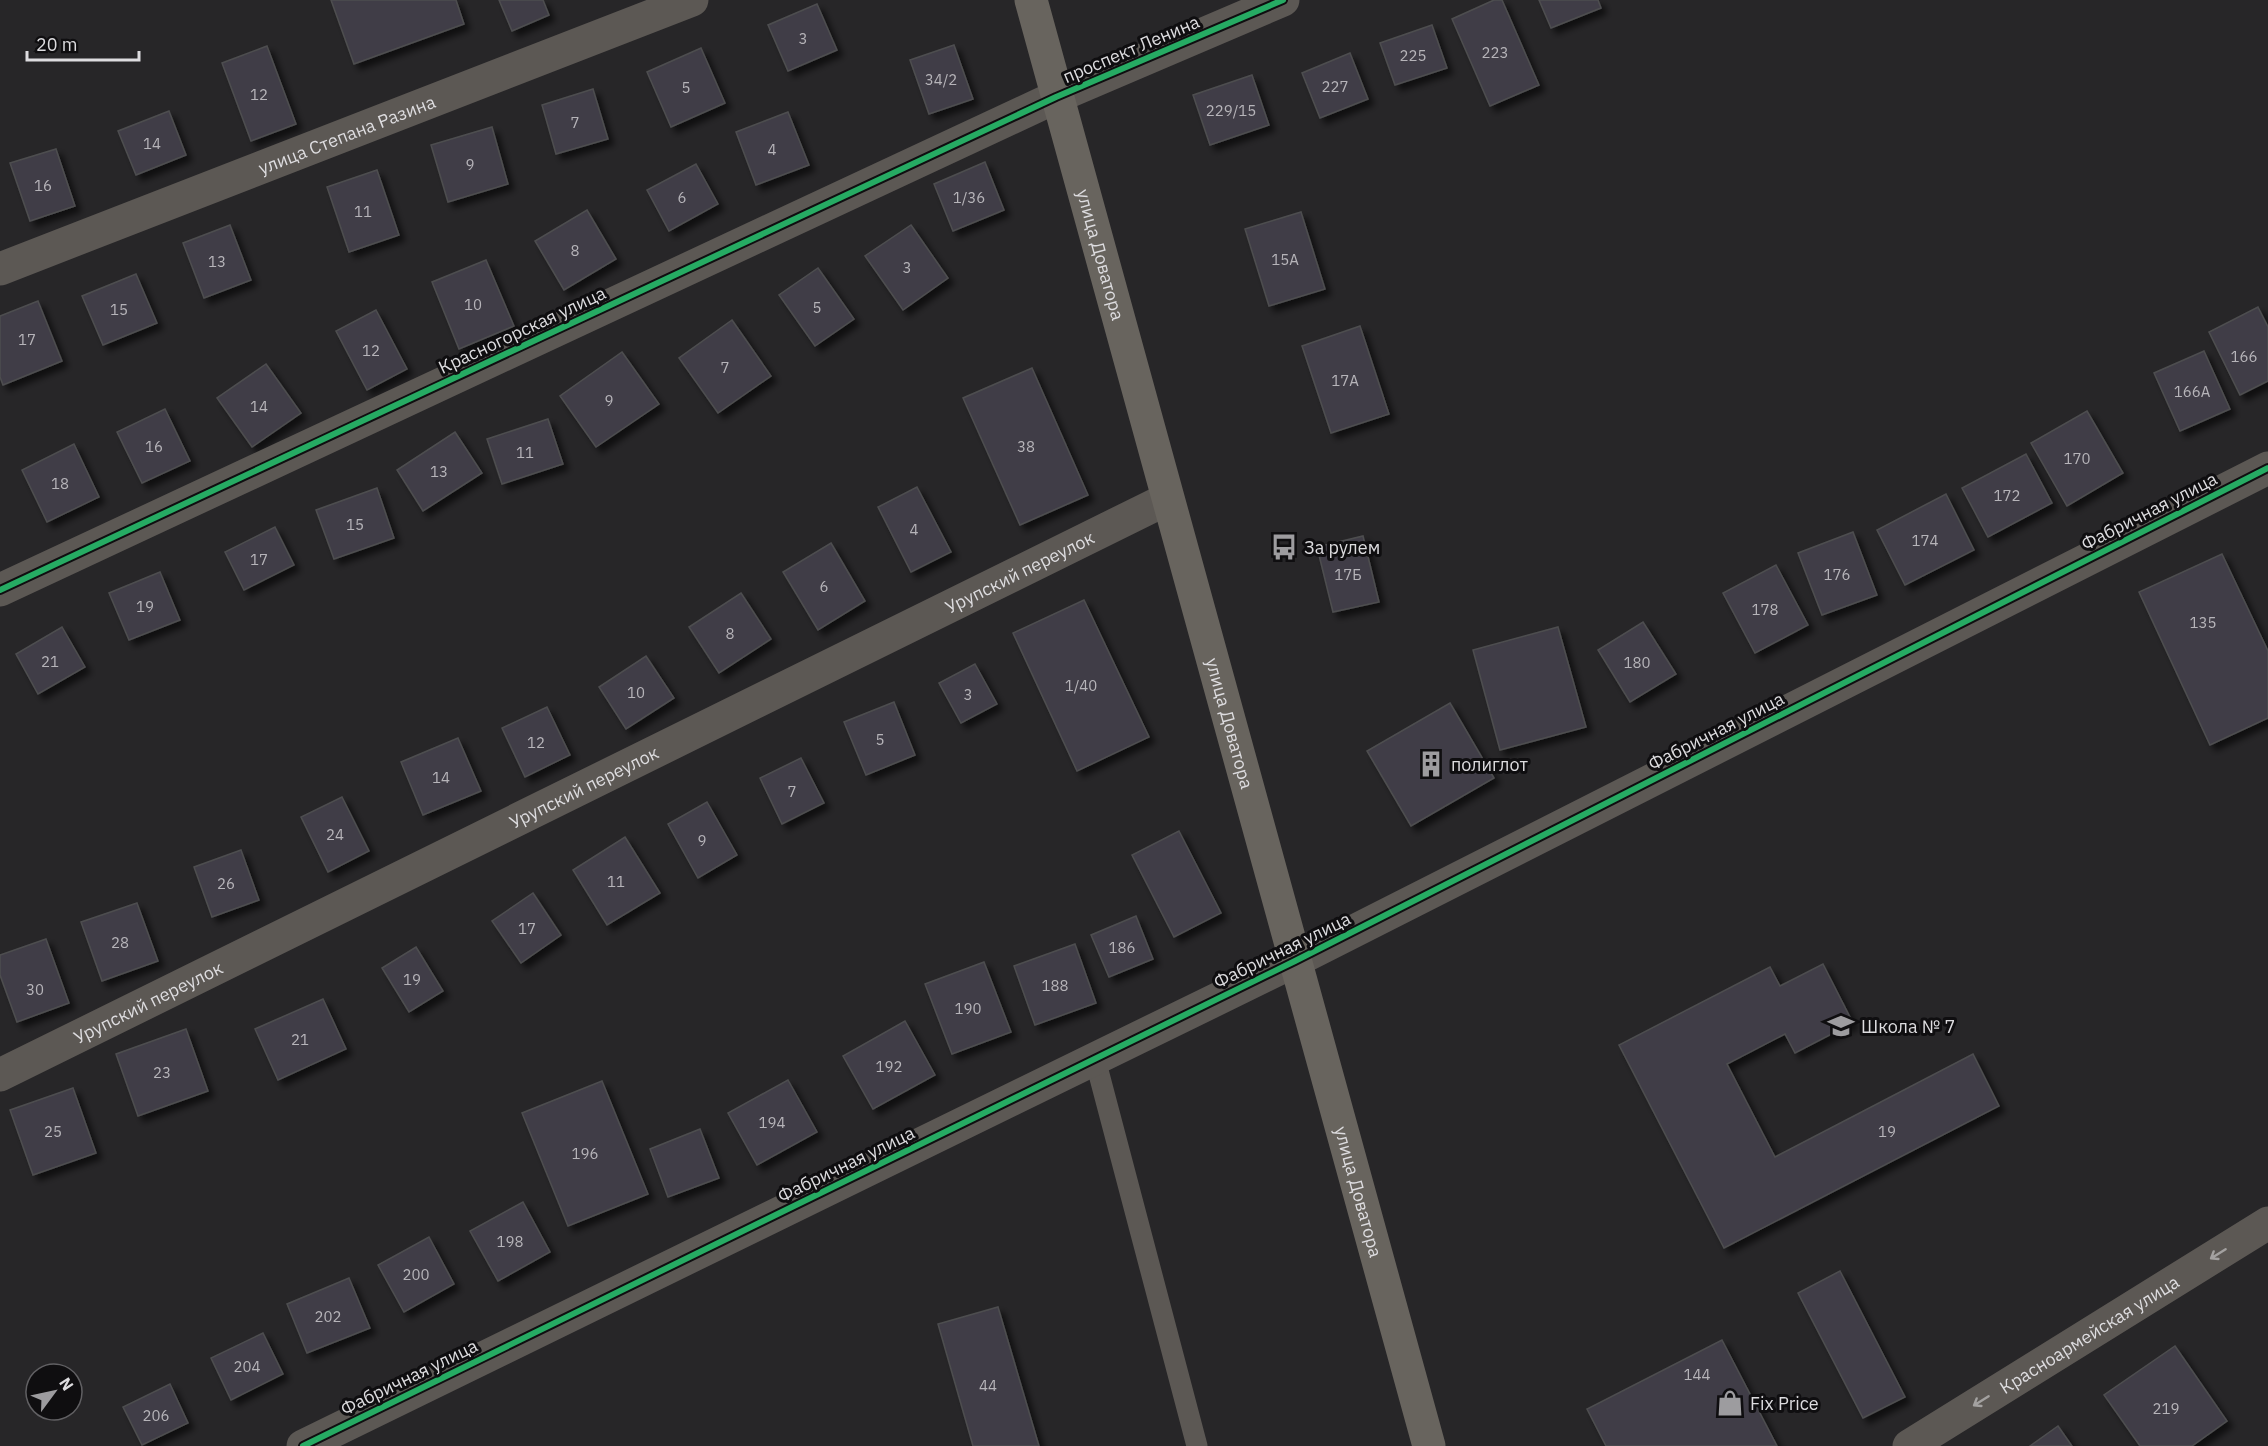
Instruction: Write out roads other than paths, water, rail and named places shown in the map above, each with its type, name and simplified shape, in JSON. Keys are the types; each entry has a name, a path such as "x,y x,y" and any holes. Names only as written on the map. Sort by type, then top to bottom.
{"main road":[{"name":"улица Доватора","path":"1031,0 1429,1446"}],"street":[{"name":"улица Степана Разина","path":"0,269 692,0"},
{"name":"проспект Ленина","path":"1056,97 1283,0"},
{"name":"Красногорская улица","path":"0,590 1056,97"},
{"name":"Фабричная улица","path":"303,1446 1295,962 2268,468"},
{"name":"Урупский переулок","path":"0,1075 1167,499"},
{"name":"Красноармейская улица","path":"1910,1446 2268,1223"}],"lane":[{"path":"1095,1059 1197,1446"}],"place":[{"name":"За рулем","path":"1284,547"},
{"name":"полиглот","path":"1431,764"},
{"name":"Школа № 7","path":"1841,1026"},
{"name":"Fix Price","path":"1730,1403"}]}
